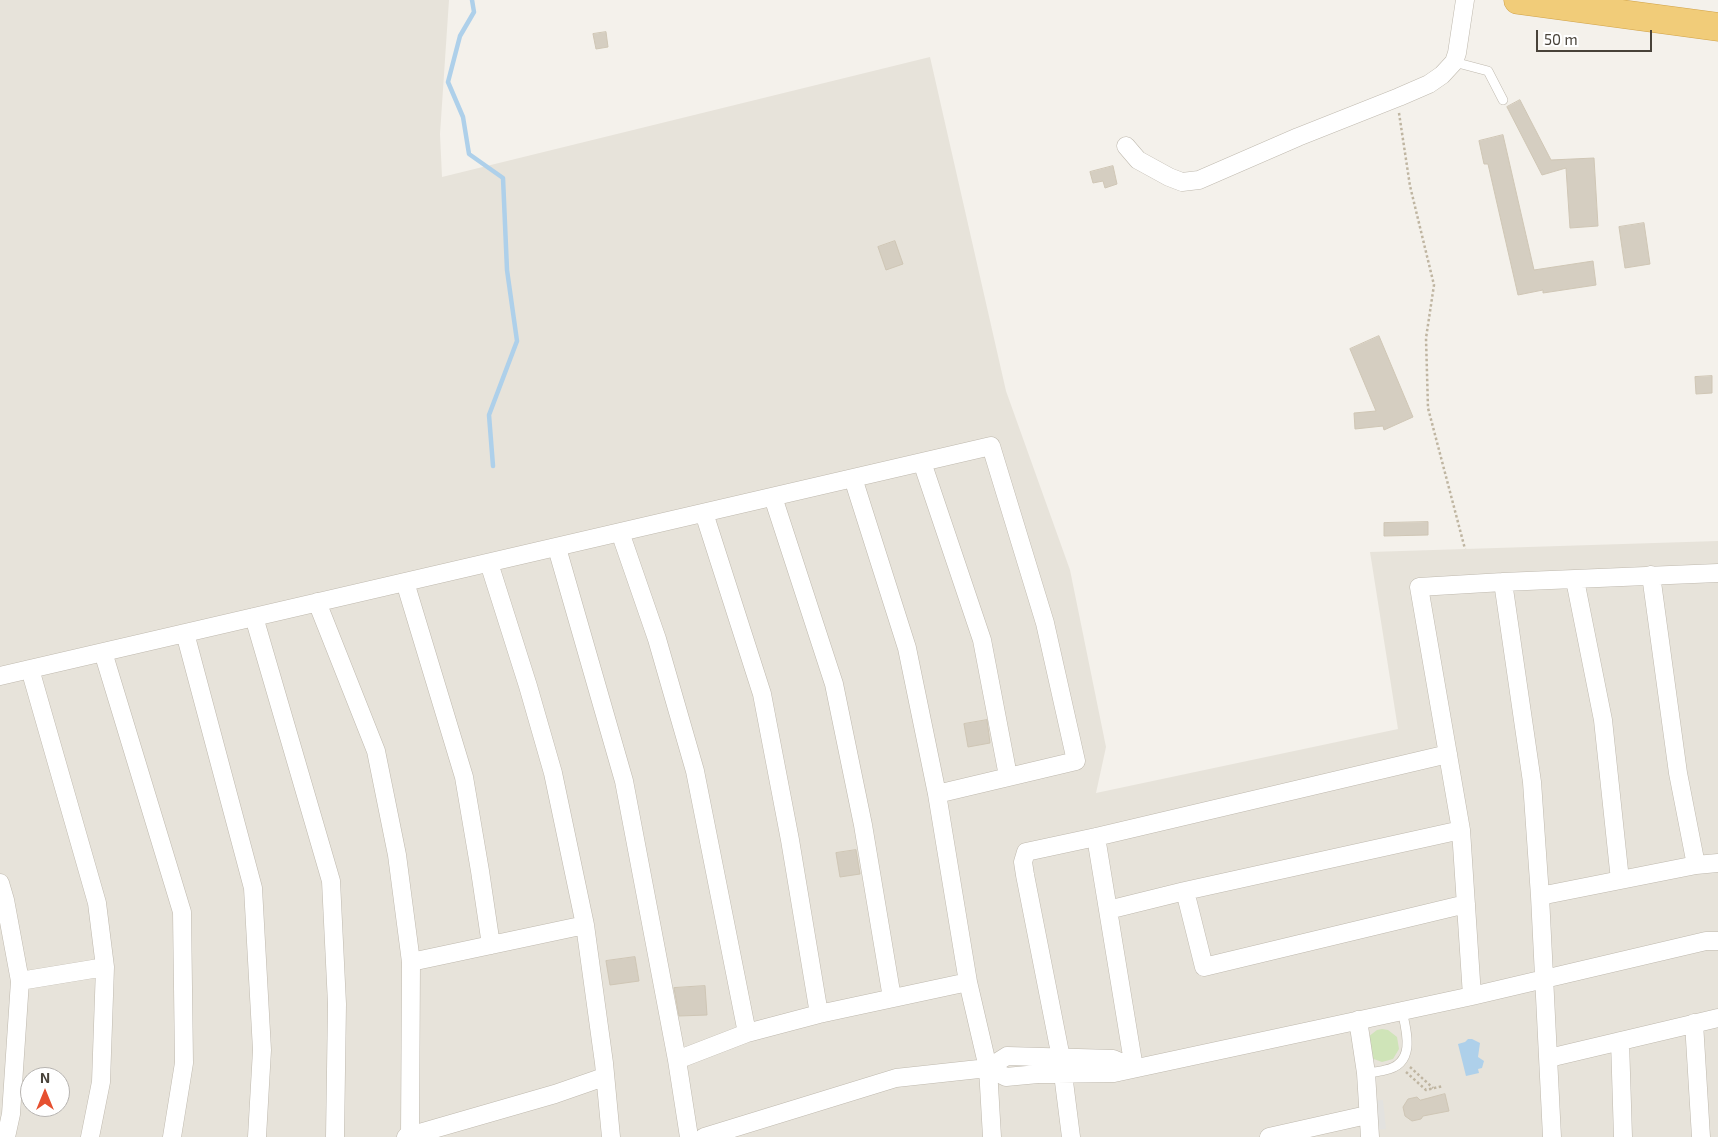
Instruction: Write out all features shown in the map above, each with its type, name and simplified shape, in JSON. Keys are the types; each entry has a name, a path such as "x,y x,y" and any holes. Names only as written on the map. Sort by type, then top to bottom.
{"highway":[{"path":"1518,0 1718,27"}],"street":[{"path":"1126,146 1138,160 1169,177 1182,182 1199,180 1298,137 1399,97 1429,84 1442,75 1454,62 1460,42 1465,0"},
{"path":"0,676 991,446 1045,623 1076,761 937,794"},
{"path":"922,462 982,640 1008,776"},
{"path":"853,478 907,648 937,794 968,982 988,1068 992,1137"},
{"path":"773,497 834,684 863,825 892,998"},
{"path":"704,513 762,694 790,840 819,1014"},
{"path":"620,532 657,639 695,771 747,1033"},
{"path":"557,548 624,781 690,1137"},
{"path":"490,562 553,773 584,925 604,1063 610,1137"},
{"path":"1472,996 1461,830 1419,587 1718,573"},
{"path":"1651,575 1678,773 1696,865"},
{"path":"1575,580 1603,720 1620,880"},
{"path":"405,582 464,776 491,946"},
{"path":"1503,582 1532,782 1540,896 1552,1137"},
{"path":"317,602 376,751 397,855 411,962 408,1136 555,1094 604,1077"},
{"path":"254,617 331,882 337,1004 335,1137"},
{"path":"185,633 253,888 262,1050 257,1137"},
{"path":"103,652 182,912 184,1063 172,1137"},
{"path":"30,669 97,902 105,967 101,1082 90,1137"},
{"path":"1071,1137 1061,1066 1023,862 1026,852 1096,838 1448,754"},
{"path":"1108,910 1185,891 1461,830"},
{"path":"1096,838 1134,1068"},
{"path":"1540,896 1696,865 1718,863"},
{"path":"0,883 20,981 11,1114 6,1137"},
{"path":"1185,891 1204,967 1466,904"},
{"path":"411,962 584,925"},
{"path":"704,1137 896,1078 988,1068 1006,1077 1061,1066 1114,1073 1472,996 1706,941 1718,941"},
{"path":"20,981 105,967"},
{"path":"677,1060 747,1033 819,1014 968,982"},
{"path":"1548,1058 1718,1018"},
{"path":"1358,1020 1366,1072 1370,1137"},
{"path":"1694,1023 1701,1137"},
{"path":"1620,1041 1623,1137"},
{"path":"1269,1137 1296,1135 1368,1115"}],"lane":[{"path":"1454,62 1488,71 1503,100"},
{"path":"1366,1072 1384,1071 1400,1062 1408,1044 1402,1010"}],"path":[{"path":"1399,97 1399,117 1410,186 1434,285 1426,338 1428,408 1464,549"},
{"path":"1400,1062 1426,1090 1443,1086"},
{"path":"1400,1062 1433,1088"}],"shaded area":[{"path":"0,0 449,0 440,134 442,177 930,57 1006,391 1070,570 1106,747 1096,793 1398,729 1370,552 1718,541 1718,1137 0,1137"},
{"path":"1383,1100 1386,1129 1373,1130 1370,1101"}],"green space":[{"path":"1377,1030 1388,1030 1397,1037 1399,1049 1393,1059 1382,1062 1371,1058 1368,1037"}],"water":[{"path":"1468,1039 1480,1043 1478,1057 1484,1061 1482,1068 1478,1069 1479,1073 1466,1076 1458,1044"}],"building":[{"path":"606,32 608,47 596,49 593,34"},
{"path":"1520,100 1551,160 1594,158 1598,226 1570,228 1566,168 1542,175 1507,107"},
{"path":"1503,135 1534,270 1593,261 1596,285 1543,293 1543,290 1518,295 1488,164 1484,164 1479,141"},
{"path":"1113,166 1117,184 1105,188 1103,181 1093,183 1090,172"},
{"path":"1644,223 1650,264 1625,268 1619,227"},
{"path":"895,241 903,264 886,270 878,247"},
{"path":"1379,336 1413,417 1384,430 1383,426 1355,429 1354,413 1376,411 1350,349"},
{"path":"1712,376 1712,393 1696,394 1695,377"},
{"path":"1428,522 1428,535 1384,536 1384,523"},
{"path":"987,720 990,743 968,747 964,724"},
{"path":"856,850 860,874 840,877 836,853"},
{"path":"635,957 639,981 610,985 606,961"},
{"path":"705,986 707,1015 679,1016 674,988"},
{"path":"1445,1094 1449,1111 1423,1116 1421,1119 1412,1121 1405,1116 1403,1107 1408,1099 1417,1097 1420,1100"}],"waterway":[{"path":"472,0 474,12 460,36 448,82 463,117 469,154 503,178 507,270 517,341 489,415 493,466"}]}
